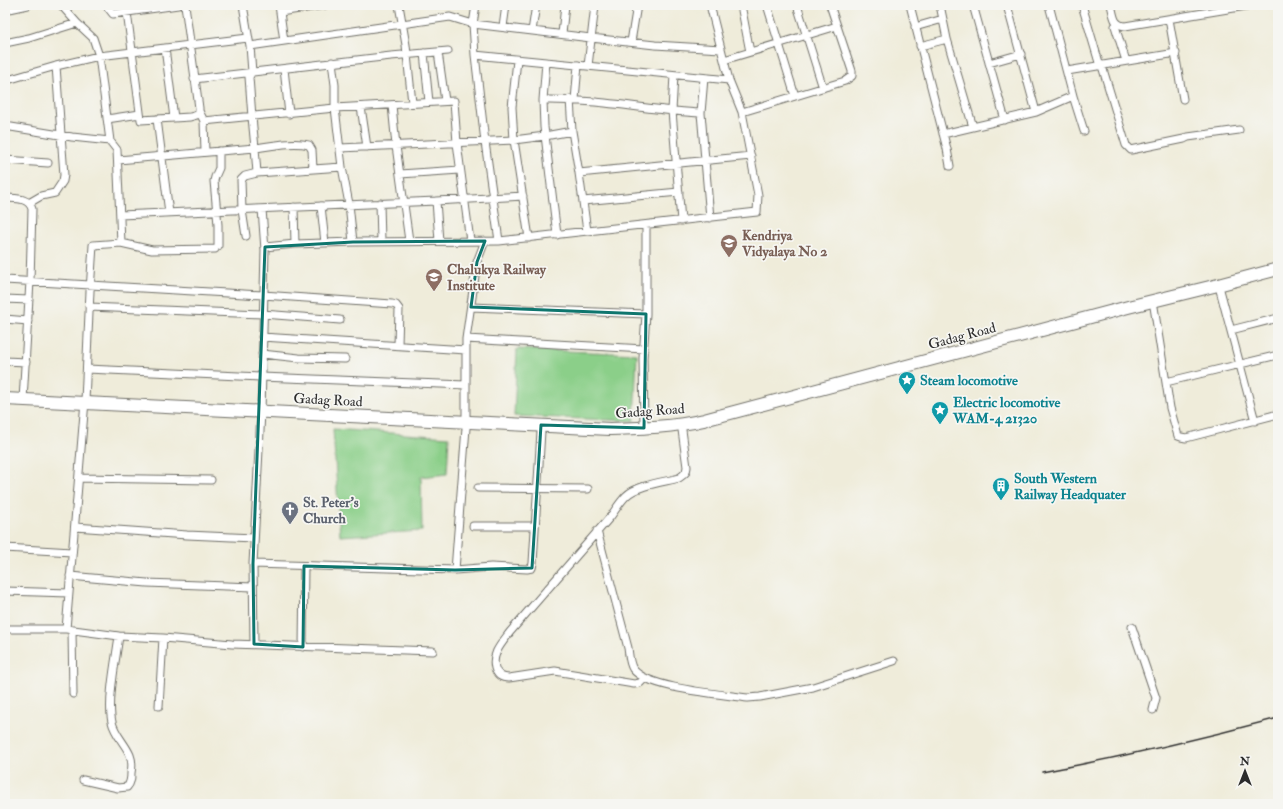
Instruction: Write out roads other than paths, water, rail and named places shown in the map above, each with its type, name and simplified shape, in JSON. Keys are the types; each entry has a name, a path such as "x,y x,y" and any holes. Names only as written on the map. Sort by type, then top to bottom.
{"highway":[{"name":"Gadag Road","path":"5,405 84,407 466,425 610,429 644,428 704,420 1128,307 1278,269"},
{"name":"Gadag Road","path":"466,425 610,435 644,434 706,426 1121,315 1278,275"},
{"name":"Gadag Road","path":"5,399 84,407"}],"street":[{"path":"5,10 28,5"},
{"path":"61,5 93,38 99,56 110,141 117,150 121,243"},
{"path":"106,5 113,14 178,5"},
{"path":"185,5 199,111 204,121 205,152"},
{"path":"243,5 252,72 249,77 257,172"},
{"path":"284,41 280,8 325,5"},
{"path":"400,5 412,103"},
{"path":"476,5 473,24 475,55 485,142 499,241"},
{"path":"503,27 506,5"},
{"path":"532,31 536,5"},
{"path":"562,34 565,5"},
{"path":"588,66 595,5"},
{"path":"632,42 637,5"},
{"path":"265,247 295,244 382,241 499,241 757,212 758,195 742,112 729,80 710,5"},
{"path":"741,5 750,52"},
{"path":"767,5 795,96"},
{"path":"797,5 823,88"},
{"path":"742,112 845,81 852,76 852,71 830,5"},
{"path":"910,5 950,166"},
{"path":"940,5 947,39 973,127"},
{"path":"972,5 1005,120"},
{"path":"1007,5 1036,112"},
{"path":"1049,5 1073,96 1084,131"},
{"path":"1082,5 1126,145 1131,150 1188,137 1239,130"},
{"path":"1111,5 1116,23 1119,26 1252,5"},
{"path":"127,12 141,120 194,116 197,115 199,111"},
{"path":"11,79 99,56 165,48 284,41 450,17 473,24 591,38 722,50"},
{"path":"915,27 943,18"},
{"path":"1169,19 1183,99"},
{"path":"5,43 28,38 77,23"},
{"path":"724,60 837,26"},
{"path":"1115,26 1126,61"},
{"path":"920,46 947,39"},
{"path":"165,48 174,118"},
{"path":"194,79 332,62 448,51"},
{"path":"438,52 445,101"},
{"path":"424,53 429,102"},
{"path":"1067,71 1176,53"},
{"path":"989,63 1021,54"},
{"path":"475,55 729,80"},
{"path":"517,60 512,107 514,140 529,238"},
{"path":"332,62 335,85 335,108 353,242"},
{"path":"546,62 543,100 545,136 557,235"},
{"path":"578,65 572,100 572,131 587,232"},
{"path":"29,203 41,196 55,193 63,181 64,165 56,66"},
{"path":"284,69 289,114"},
{"path":"674,75 672,111 681,221"},
{"path":"704,78 701,113 710,218"},
{"path":"943,134 1036,112 1073,96"},
{"path":"543,100 572,100 701,113"},
{"path":"204,121 289,114 335,108 454,101 456,143 470,241"},
{"path":"392,105 409,241"},
{"path":"362,107 367,147"},
{"path":"107,119 140,114"},
{"path":"157,119 169,213"},
{"path":"5,126 110,141"},
{"path":"340,148 514,140 572,131"},
{"path":"118,160 279,145 309,145 312,150 313,169"},
{"path":"73,694 69,630 69,592 87,369 93,245 121,243 152,250 216,248 217,211 214,181 219,168 219,151"},
{"path":"579,172 751,156"},
{"path":"5,160 48,163"},
{"path":"246,236 242,210 241,180 245,176 257,172 342,167"},
{"path":"400,174 460,170"},
{"path":"583,201 678,192"},
{"path":"120,215 523,196"},
{"path":"5,198 27,201 32,209 30,281 23,400"},
{"path":"436,201 439,241"},
{"path":"380,203 382,241"},
{"path":"321,206 325,243"},
{"path":"294,207 295,244"},
{"path":"254,644 253,564 261,415 265,247 262,209"},
{"path":"644,428 646,225"},
{"path":"455,570 466,425 466,340 477,262 485,241"},
{"path":"5,280 263,294 396,305 398,306 400,314 398,345"},
{"path":"1220,290 1255,421"},
{"path":"5,299 29,300"},
{"path":"90,307 263,314 340,320"},
{"path":"471,307 646,314"},
{"path":"1154,307 1170,408 1178,436 1186,438 1278,414"},
{"path":"1231,330 1278,318"},
{"path":"5,319 28,321"},
{"path":"262,336 466,350"},
{"path":"466,340 644,350"},
{"path":"262,354 299,358 345,359"},
{"path":"1166,382 1278,355"},
{"path":"5,361 26,362"},
{"path":"87,369 466,385"},
{"path":"645,678 640,683 634,684 555,671 503,678 496,672 494,659 496,652 510,632 626,496 634,490 683,476 687,467 682,430"},
{"path":"253,564 455,570 491,567 530,569 532,568 533,563 541,431"},
{"path":"79,478 211,480"},
{"path":"478,488 588,489"},
{"path":"473,526 535,526"},
{"path":"75,527 187,536 254,538"},
{"path":"597,531 628,648 631,666 645,678 673,687 748,698 813,687 894,661"},
{"path":"5,548 72,552"},
{"path":"303,647 304,566"},
{"path":"70,576 147,583 253,587"},
{"path":"5,591 69,592"},
{"path":"1132,627 1156,698 1153,710"},
{"path":"5,628 69,630 119,636 303,647 433,651"},
{"path":"83,780 118,788 127,787 130,783 132,769 130,755 117,735 112,723 111,702 119,636"},
{"path":"159,706 163,638"}],"railway":[{"path":"1042,772 1161,747 1278,718"}],"place":[{"name":"Kendriya Vidyalaya No 2","path":"729,258"},
{"name":"Chalukya Railway Institute","path":"434,292"},
{"name":"Steam locomotive","path":"907,395"},
{"name":"Electric locomotive WAM-4 21320","path":"940,425"},
{"name":"South Western Railway Headquater","path":"1001,501"},
{"name":"St. Peter's Church","path":"290,525"}]}
